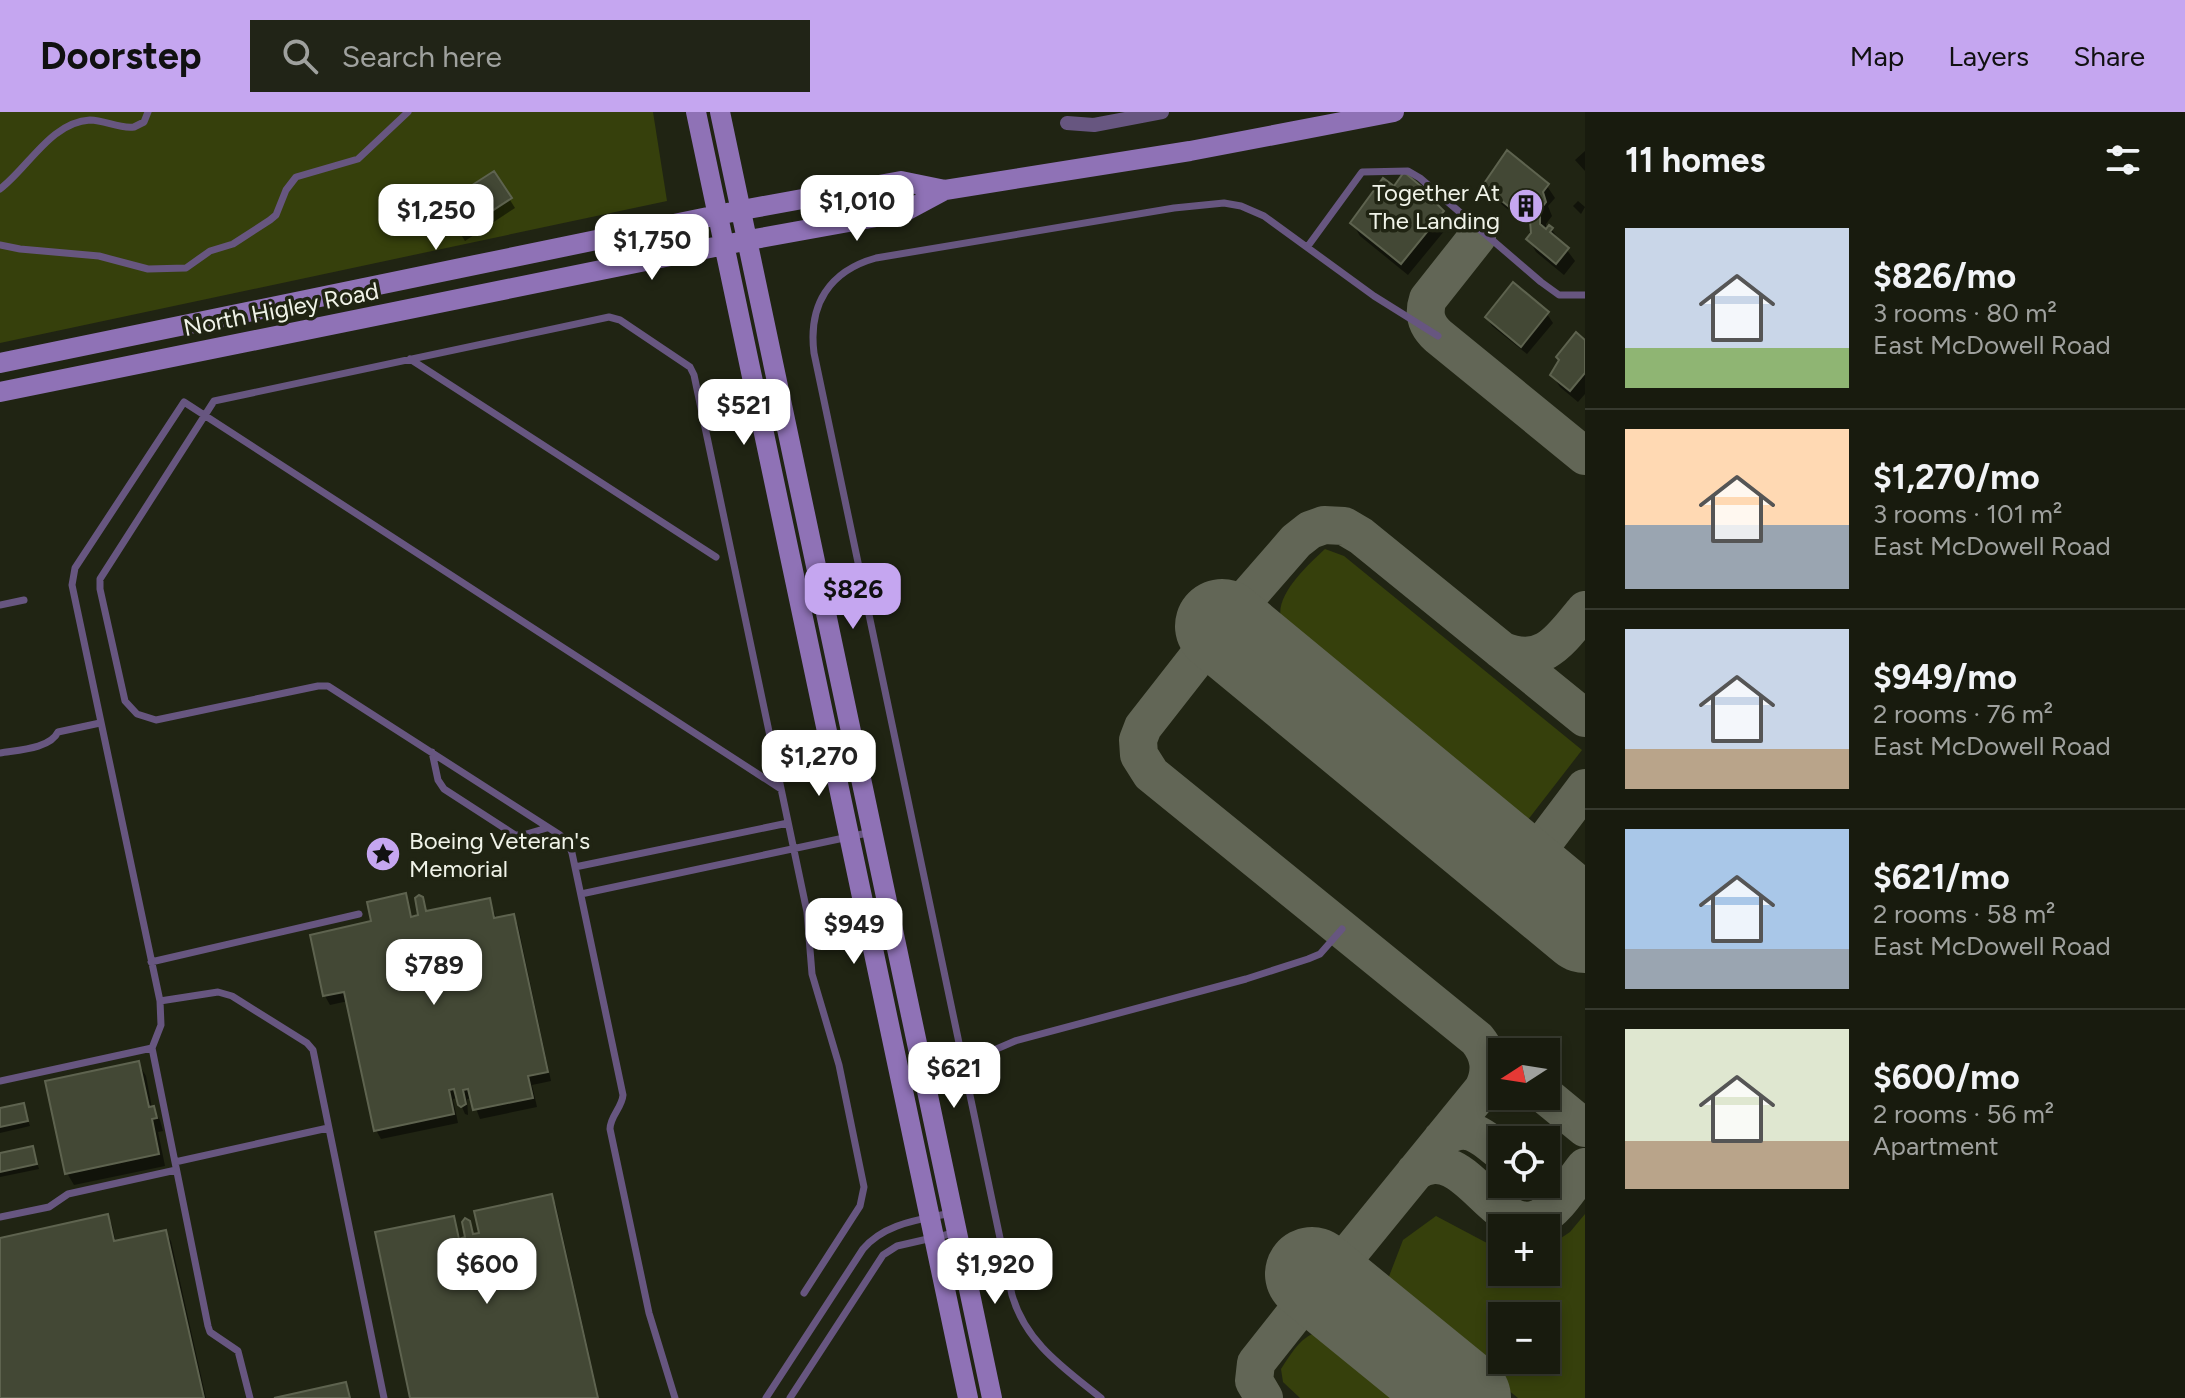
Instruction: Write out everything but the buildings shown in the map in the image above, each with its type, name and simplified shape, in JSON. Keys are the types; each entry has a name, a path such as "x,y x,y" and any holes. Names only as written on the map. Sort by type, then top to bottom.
{"main road":[{"path":"696,112 968,1398"},
{"path":"720,112 992,1398"},
{"name":"North Higley Road","path":"0,392 723,245 904,212 945,190 1190,151 1394,112"},
{"name":"North Higley Road","path":"0,363 742,210 901,181 945,190"}],"street":[{"path":"1067,123 1094,125 1162,112"}],"lane":[{"path":"0,189 52,138 67,128 91,120 119,127 134,127 144,122 148,112"},
{"path":"0,245 99,256 148,269 186,268 210,251 233,244 270,220 276,215 286,190 296,177 358,159 408,112"},
{"path":"1308,246 1362,172 1408,171 1559,295 1585,295"},
{"path":"1101,1398 1041,1348 1016,1307 814,353 813,321 819,305 839,276 859,263 1207,203 1241,206 1264,216 1374,296 1438,336"},
{"path":"675,1398 649,1313 610,1129 610,1122 620,1107 623,1095 568,843 328,686 156,720 137,714 125,701 100,579 214,401 609,317 620,320 690,367 794,848 808,921 812,974 839,1065 865,1192 860,1206 804,1293"},
{"path":"410,359 716,557"},
{"path":"250,1398 238,1351 210,1332 152,1048 161,1025 160,1001 73,591 73,574 184,402 781,789"},
{"path":"0,605 24,600"},
{"path":"0,753 47,743 58,732 100,723"},
{"path":"432,752 441,786 489,818 519,835 547,827"},
{"path":"575,867 788,823"},
{"path":"581,894 873,832"},
{"path":"151,962 359,914"},
{"path":"964,1063 1015,1041 1246,979 1308,959 1320,954 1342,929"},
{"path":"160,1001 218,992 232,996 307,1043 313,1050 384,1398"},
{"path":"0,1081 152,1048"},
{"path":"0,1217 49,1207 68,1194 328,1128"},
{"path":"766,1398 867,1243 885,1229 931,1228 955,1222"},
{"path":"790,1398 883,1255 931,1228 955,1222"}],"green space":[{"path":"0,112 653,112 667,201 0,343"},
{"path":"1325,549 1344,556 1582,750 1527,821 1283,624 1280,614 1286,594 1300,574"},
{"path":"1585,1214 1585,1398 1518,1398 1488,1374 1560,1374 1560,1302 1488,1302 1488,1374 1414,1314 1388,1279 1403,1240 1436,1216 1488,1244 1488,1286 1560,1286 1560,1239"},
{"path":"1328,1331 1411,1398 1300,1398 1283,1382 1281,1369 1306,1338"}],"taxiway":[{"path":"1477,237 1428,299 1428,323 1438,336 1585,456"},
{"path":"1324,1284 1483,1089 1488,1076 1487,1057 1477,1039 1151,774 1139,755 1138,740 1143,727 1222,626 1296,541 1310,530 1324,525 1344,526 1361,536 1585,718"},
{"path":"1501,650 1528,656 1540,653 1559,640 1585,610"},
{"path":"1520,874 1585,788"},
{"path":"1560,1107 1585,1128"},
{"path":"1442,1139 1451,1133 1467,1131 1488,1142"},
{"path":"1415,1172 1433,1165 1449,1168 1465,1177 1508,1215 1523,1221 1539,1218 1552,1209 1585,1167"},
{"path":"1264,1398 1254,1381 1256,1363 1321,1281"}],"runway":[{"path":"1222,626 1585,926"},
{"path":"1312,1274 1464,1398"}],"place":[{"name":"Together At The Landing","path":"1526,206"},
{"name":"Boeing Veteran's Memorial","path":"383,854"}]}
